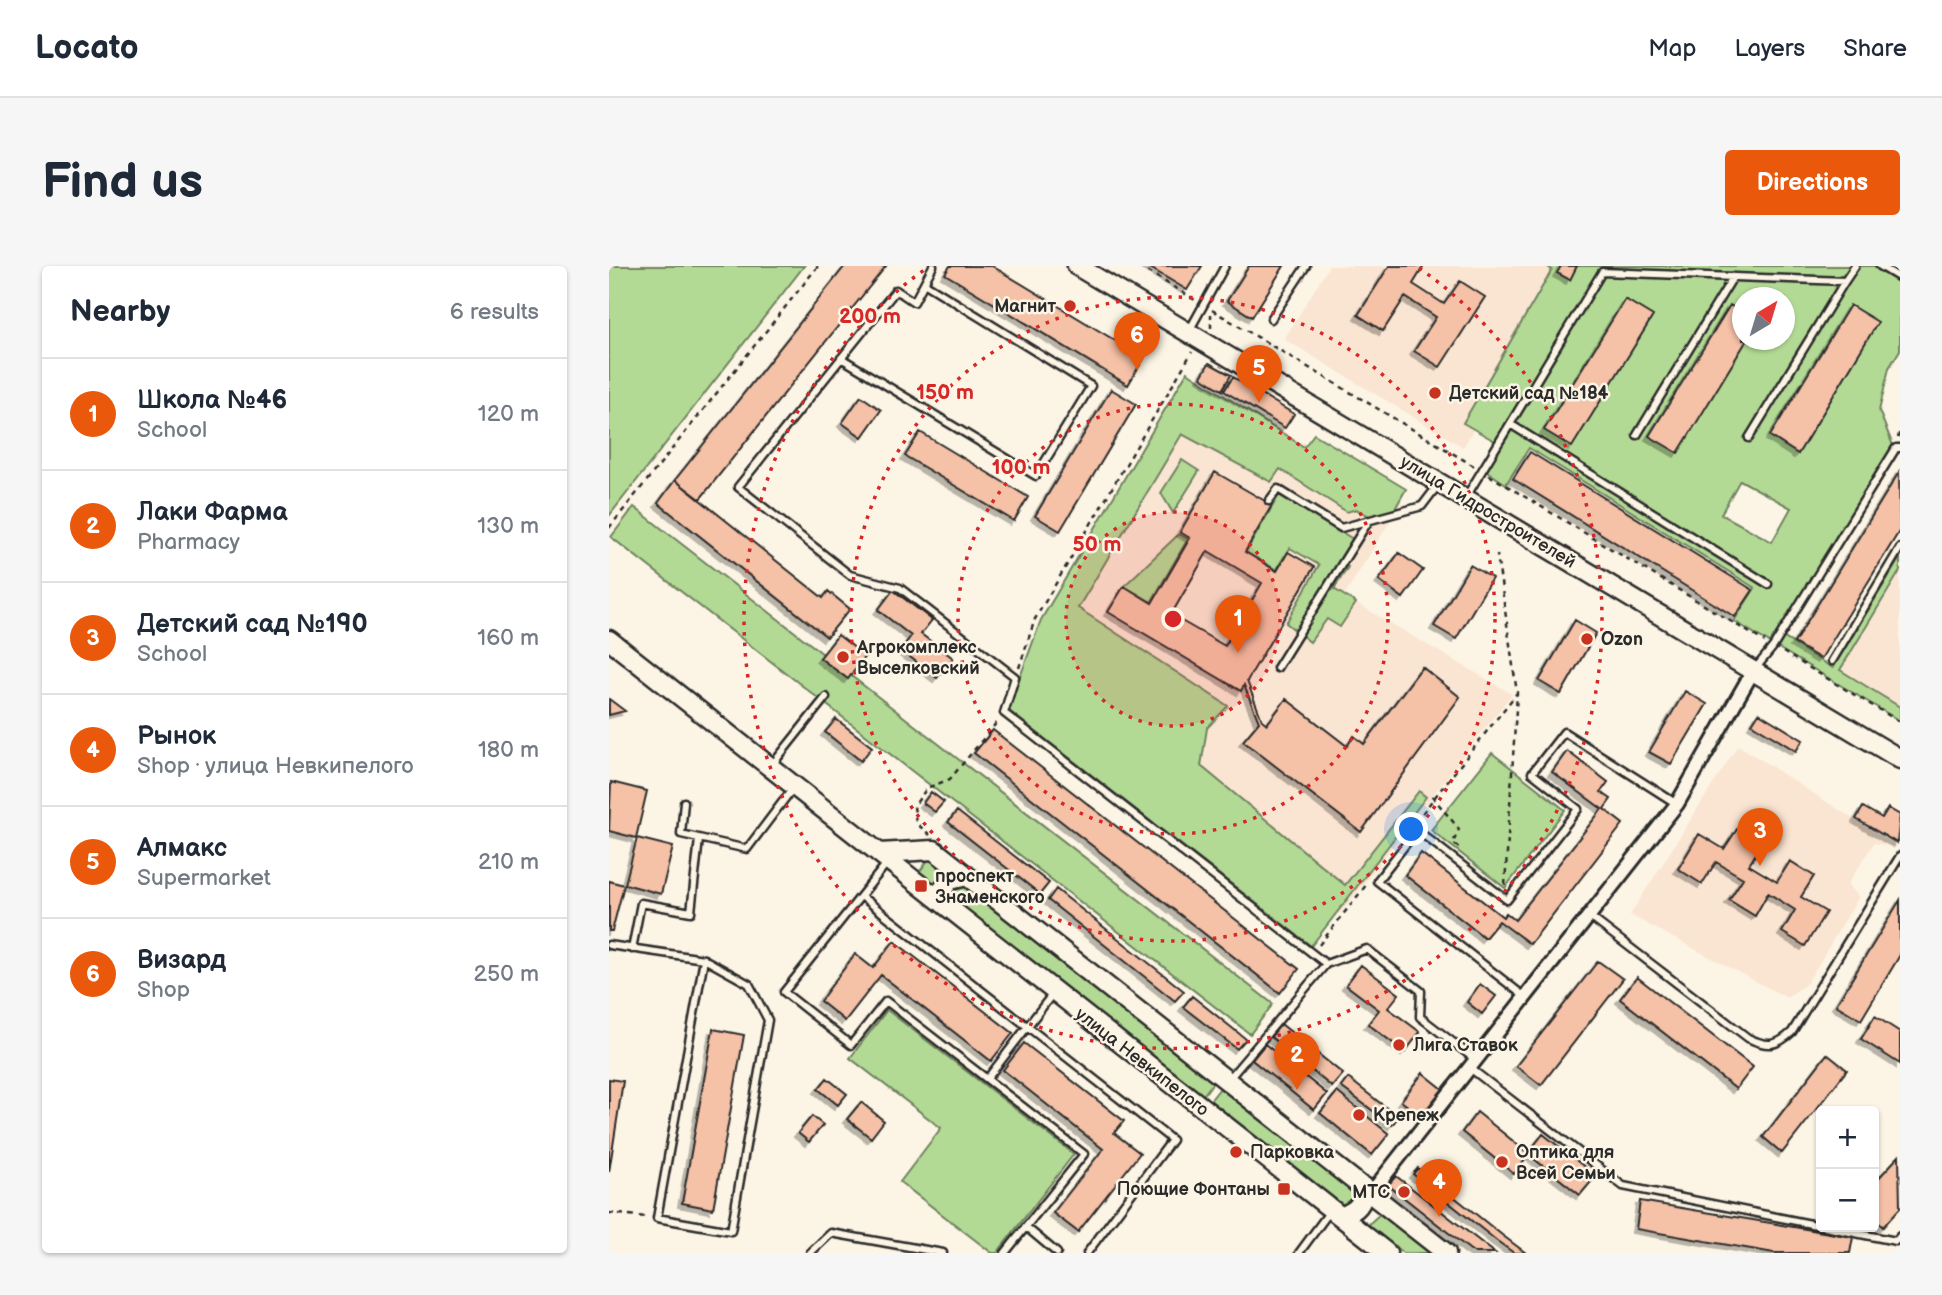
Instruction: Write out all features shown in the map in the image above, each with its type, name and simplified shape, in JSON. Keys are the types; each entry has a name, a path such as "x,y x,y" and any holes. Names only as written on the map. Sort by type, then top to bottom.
{"street":[{"name":"улица Гидростроителей","path":"1077,266 1900,759"},
{"name":"улица Невкипелого","path":"609,640 1387,1253"},
{"path":"1336,1214 1355,1211 1372,1194 1677,804 1753,671"},
{"path":"884,857 933,850 1446,1253"},
{"path":"944,904 942,890 950,880 967,876"},
{"path":"1361,1233 1364,1219 1372,1208 1372,1194"}],"lane":[{"path":"933,266 914,302 896,290 738,487 850,575 900,588 1015,677 1004,713 1326,964"},
{"path":"1194,336 1204,305 1225,266"},
{"path":"1271,319 1306,266"},
{"path":"1749,438 1855,266"},
{"path":"1880,266 1900,278"},
{"path":"1465,499 1602,272 1845,281"},
{"path":"1637,435 1733,277"},
{"path":"841,358 1036,476 1091,386 924,283"},
{"path":"1510,424 1768,584"},
{"path":"1753,671 1773,647 1896,448 1900,448"},
{"path":"1269,501 1277,489 1341,528 1422,506 1439,483"},
{"path":"1277,668 1368,522"},
{"path":"1832,661 1900,548"},
{"path":"771,766 826,697"},
{"path":"1525,997 1377,881 1417,831 1507,900 1578,809 1532,773 1564,732 1677,804"},
{"path":"684,802 681,834 747,849 795,785"},
{"path":"632,949 641,903 691,912 699,839"},
{"path":"1589,916 1748,1038 1766,1046 1781,1043 1792,1032 1900,856"},
{"path":"884,857 861,895 784,992 851,1045 886,1001 1084,1154 1005,1253"},
{"path":"861,895 1172,1140 1087,1253"},
{"path":"609,945 704,959 749,984 768,1020 731,1231 657,1218 704,959"},
{"path":"1227,1081 1326,964 1367,949 1421,991 1420,1017 1473,1064 1623,1185 1816,1225"},
{"path":"987,1079 1055,992"},
{"path":"1310,1253 1301,1250 1336,1214"},
{"path":"1026,1227 1057,1253"},
{"path":"1852,1232 1896,1241 1900,1236"},
{"path":"810,1253 831,1233 943,1253"}],"path":[{"path":"609,528 818,266"},
{"path":"1139,266 1900,722"},
{"path":"1015,677 1035,619 1194,336"},
{"path":"1495,876 1505,885 1517,693 1497,555"},
{"path":"1410,829 1517,693"},
{"path":"932,836 916,823 914,806 927,788 950,779 1004,713"},
{"path":"1433,797 1459,829 1453,843 1463,852"},
{"path":"1312,954 1369,881"},
{"path":"609,1213 657,1218"}],"shaded area":[{"name":"Детский сад №184","path":"1329,266 1577,266 1463,447 1284,339"},
{"path":"1197,380 1402,502 1344,596 1512,694 1340,914 1035,676 1040,620 1178,385 1190,392"},
{"path":"1900,573 1900,706 1841,670"},
{"path":"1738,745 1897,847 1874,843 1848,884 1859,897 1807,983 1787,998 1630,915"}],"green space":[{"path":"609,266 804,266 609,516"},
{"path":"1547,266 1874,266 1900,282 1900,350 1889,368 1879,411 1894,448 1773,645 1734,621 1755,588 1529,448 1506,484 1485,470 1500,444 1463,423 1552,270","holes":["1740,480 1791,508 1772,542 1721,514"]},
{"path":"1187,372 1304,447 1314,434 1406,489 1392,514 1375,519 1356,509 1347,512 1280,469 1271,482 1182,434 1078,608 1228,706 1207,728 1201,766 1345,885 1419,791 1426,797 1311,946 1008,710 1041,620"},
{"path":"1182,460 1199,471 1173,513 1161,493"},
{"path":"1279,495 1353,539 1339,560 1348,567 1334,589 1356,603 1340,627 1327,619 1310,642 1286,623 1319,565 1290,548 1277,570 1246,552"},
{"path":"634,507 1273,1004 1250,1034 611,537"},
{"path":"1179,534 1188,539 1152,602 1124,586"},
{"path":"1900,558 1900,571 1840,670 1900,707 1900,721 1775,646 1781,636 1833,668"},
{"path":"1492,753 1565,810 1505,888 1431,830"},
{"path":"929,859 950,875 937,892 917,875"},
{"path":"960,882 1214,1081 1202,1097 947,898 955,883"},
{"path":"887,1010 1074,1154 997,1253 992,1253 900,1182 941,1128 850,1058"},
{"path":"1221,1087 1358,1193 1345,1208 1209,1102"},
{"path":"1382,1212 1434,1253 1403,1253 1370,1227 1370,1223"}],"building":[{"path":"845,266 886,266 700,499 675,480"},
{"path":"950,266 992,266 1144,358 1128,385 945,274"},
{"path":"1147,266 1202,266 1187,290"},
{"path":"1249,266 1284,266 1252,317 1227,301"},
{"path":"1389,266 1424,266 1413,284 1444,304 1460,281 1485,297 1440,367 1414,351 1436,317 1405,297 1383,331 1358,315"},
{"path":"1561,266 1577,266 1570,280 1557,273"},
{"path":"1625,299 1653,316 1572,447 1544,430"},
{"path":"1730,305 1732,306 1732,350 1741,350 1678,453 1649,436"},
{"path":"1850,305 1878,322 1798,454 1770,436"},
{"path":"1209,363 1231,375 1222,390 1201,377"},
{"path":"1233,377 1294,414 1285,428 1224,391"},
{"path":"1111,389 1136,404 1060,531 1035,516"},
{"path":"861,396 881,410 862,437 842,423"},
{"path":"920,432 1028,497 1014,521 905,456"},
{"path":"1530,452 1753,590 1735,617 1513,479"},
{"path":"1215,472 1272,505 1245,552 1277,571 1288,552 1314,567 1247,681 1262,720 1267,724 1286,699 1347,746 1354,736 1364,744 1422,667 1460,697 1361,832 1243,741 1259,722 1244,685 1241,691 1108,612 1124,586 1152,603 1190,538 1180,532","holes":["1208,551 1262,583 1225,646 1171,615"]},
{"path":"1899,472 1900,530 1821,659 1794,643"},
{"path":"675,480 823,598 828,591 850,609 827,637 658,503"},
{"path":"1399,553 1423,570 1403,598 1379,580"},
{"path":"1470,565 1492,578 1456,639 1434,626"},
{"path":"893,590 932,620 921,634 953,658 937,678 901,650 911,636 878,610"},
{"path":"1575,620 1596,633 1561,694 1539,681"},
{"name":"Агрокомплекс Выселковский","path":"838,635 865,656 848,679 820,658"},
{"path":"1685,691 1707,704 1671,764 1649,752"},
{"path":"609,699 625,711 609,715"},
{"path":"1759,713 1803,740 1796,751 1752,724"},
{"path":"836,719 872,747 861,761 825,732"},
{"path":"993,730 1299,969 1280,993 974,753"},
{"path":"1567,751 1608,782 1601,792 1611,799 1604,809 1623,824 1530,944 1499,921 1485,938 1405,875 1421,853 1503,917 1506,913 1515,920 1602,809 1552,772"},
{"path":"611,782 647,791 636,838 609,831"},
{"path":"931,792 944,802 935,812 923,803"},
{"path":"1863,807 1882,818 1888,808 1900,815 1897,843 1856,819"},
{"path":"957,811 1049,883 1040,894 948,822"},
{"path":"1737,829 1762,844 1749,865 1777,882 1790,861 1814,876 1801,897 1826,912 1805,946 1782,932 1795,910 1768,893 1755,916 1729,900 1743,878 1716,862 1702,884 1678,869 1699,834 1724,849"},
{"path":"637,838 673,847 661,894 625,884"},
{"path":"609,881 624,885 612,931 609,931"},
{"path":"1056,889 1184,991 1175,1001 1048,900"},
{"path":"1900,900 1900,955 1861,1020 1836,1005"},
{"path":"894,941 1013,1033 991,1061 881,975 845,1021 820,1001 855,954 873,968"},
{"path":"1598,961 1623,979 1541,1085 1516,1066"},
{"path":"1361,965 1399,994 1388,1008 1420,1032 1405,1052 1368,1024 1379,1010 1346,985"},
{"path":"1637,977 1753,1067 1736,1089 1620,999"},
{"path":"1480,984 1496,996 1482,1014 1467,1002"},
{"path":"1192,996 1246,1039 1237,1049 1183,1007"},
{"path":"1875,1016 1900,1032 1900,1064 1861,1039"},
{"path":"1281,1024 1343,1074 1332,1087 1271,1037"},
{"path":"713,1029 744,1035 713,1209 682,1203"},
{"path":"1024,1043 1124,1121 1114,1133 1140,1153 1078,1232 1053,1213 1103,1149 1003,1070"},
{"path":"1265,1044 1327,1094 1314,1110 1252,1060"},
{"path":"1827,1054 1847,1070 1819,1106 1816,1106 1816,1110 1782,1153 1763,1137"},
{"path":"1423,1073 1443,1089 1421,1116 1401,1101"},
{"path":"827,1078 847,1094 838,1105 818,1089"},
{"path":"1348,1078 1398,1117 1392,1125 1341,1087"},
{"path":"609,1079 623,1081 609,1172"},
{"path":"1337,1092 1389,1134 1372,1155 1320,1113"},
{"path":"861,1102 884,1121 871,1138 847,1119"},
{"path":"1477,1112 1528,1153 1543,1134 1596,1176 1580,1195 1529,1155 1514,1174 1462,1132"},
{"path":"812,1116 823,1125 809,1142 798,1133"},
{"path":"1899,1156 1900,1208 1883,1227 1879,1223 1879,1178"},
{"path":"1418,1168 1526,1253 1514,1253 1497,1241 1413,1174"},
{"path":"1396,1176 1495,1253 1475,1253 1469,1249 1388,1185"},
{"path":"1640,1201 1853,1237 1850,1253 1774,1253 1636,1229"}],"place":[{"name":"Магнит","path":"1070,306"},
{"name":"Визард","path":"1137,370"},
{"name":"Детский сад №184","path":"1435,393"},
{"name":"Алмакс","path":"1259,403"},
{"name":"Ozon","path":"1587,639"},
{"name":"Школа №46","path":"1238,653"},
{"name":"Агрокомплекс Выселковский","path":"843,657"},
{"name":"Детский сад №190","path":"1760,866"},
{"name":"проспект Знаменского","path":"921,886"},
{"name":"Лига Ставок","path":"1399,1045"},
{"name":"Лаки Фарма","path":"1297,1090"},
{"name":"Крепеж","path":"1359,1115"},
{"name":"Парковка","path":"1236,1152"},
{"name":"Оптика для Всей Семьи","path":"1502,1162"},
{"name":"Поющие Фонтаны","path":"1284,1189"},
{"name":"МТС","path":"1404,1192"},
{"name":"Рынок","path":"1439,1217"}]}
